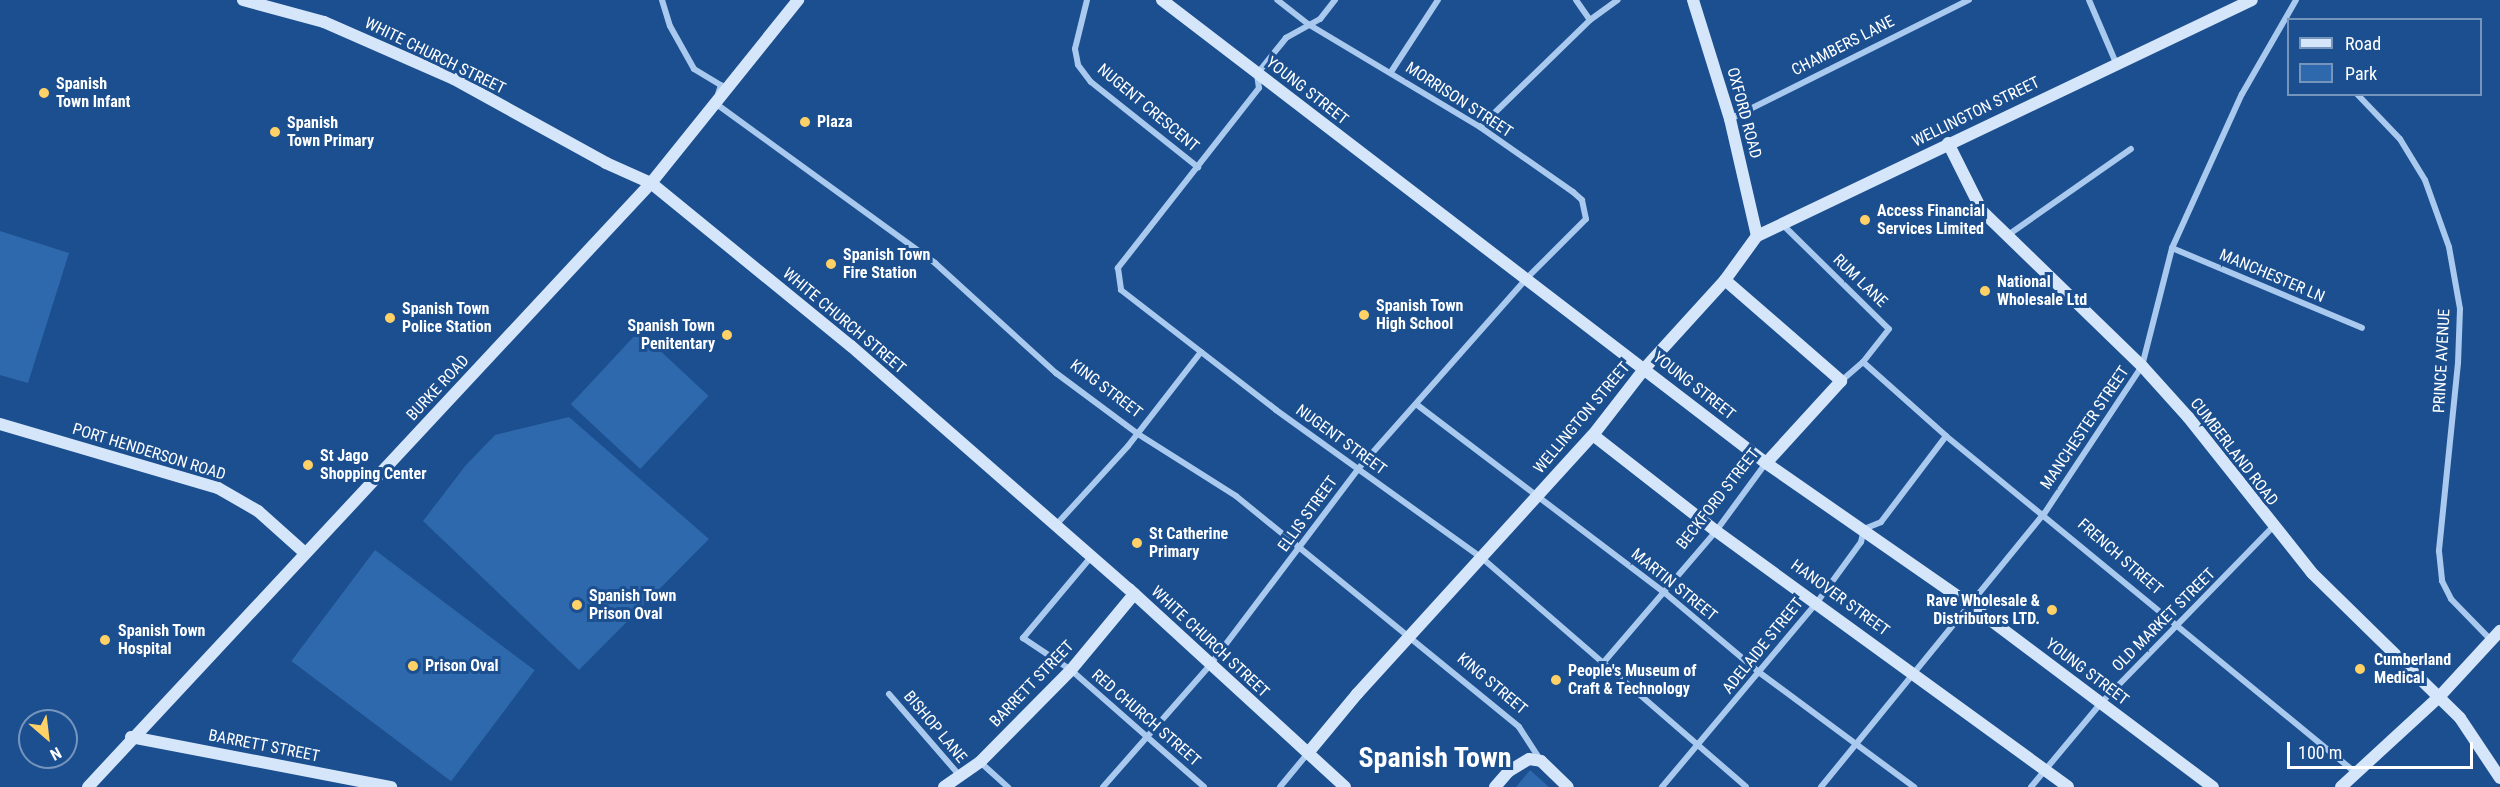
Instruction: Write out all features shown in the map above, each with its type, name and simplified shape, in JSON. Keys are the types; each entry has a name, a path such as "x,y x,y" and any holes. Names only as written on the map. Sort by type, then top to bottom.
{"street":[{"name":"WHITE CHURCH STREET","path":"243,0 324,22 454,79 606,163 651,183 851,346 1134,594 1210,666 1346,787"},
{"path":"662,0 670,26 694,69 721,85 714,103"},
{"name":"BURKE ROAD","path":"88,787 131,737 651,183 798,0"},
{"name":"NUGENT CRESCENT","path":"1087,0 1075,49 1078,65 1092,82 1198,167"},
{"name":"YOUNG STREET","path":"1162,0 1766,463 1969,604 2213,787"},
{"name":"MORRISON STREET","path":"1277,0 1308,24 1480,127 1573,192 1587,210"},
{"path":"1257,74 1286,38 1320,19 1335,0"},
{"path":"1391,72 1438,0"},
{"path":"1576,0 1590,20"},
{"path":"1480,127 1590,20 1618,0"},
{"name":"OXFORD ROAD","path":"1693,0 1730,119 1757,236"},
{"name":"CHAMBERS LANE","path":"1730,119 1969,0"},
{"path":"2089,0 2116,63"},
{"name":"WELLINGTON STREET","path":"1280,787 1409,637 1593,435 1645,368 1725,280 1757,236 2252,0"},
{"name":"MANCHESTER STREET","path":"2288,18 2296,0"},
{"name":"MANCHESTER STREET","path":"1821,787 1860,743 1969,604 2044,514 2142,366 2172,248 2241,94 2286,22"},
{"name":"NUGENT STREET","path":"1257,74 1259,88 1118,268 1117,278 1121,290 1358,469 1482,558 1746,787"},
{"name":"PRINCE AVENUE","path":"2359,96 2400,139 2426,180 2450,248 2460,309 2458,363 2439,551 2442,581 2451,599 2495,635"},
{"name":"KING STREET","path":"714,103 935,263 1056,373 1138,434 1236,496 1299,550 1519,727 1541,760 1568,787"},
{"name":"CUMBERLAND ROAD","path":"1948,143 1982,211 2142,366 2188,417 2272,528 2312,573 2460,718 2500,778"},
{"path":"2008,235 2131,149"},
{"name":"ELLIS STREET","path":"1103,787 1210,666 1358,469 1525,280 1586,219 1587,210"},
{"name":"RUM LANE","path":"1781,223 1887,326 1888,334 1863,362"},
{"name":"MANCHESTER LN","path":"2172,248 2362,328"},
{"path":"1725,280 1841,381"},
{"path":"1055,526 1138,434 1201,352"},
{"name":"BECKFORD STREET","path":"1603,663 1716,531 1766,463 1857,364 1863,362"},
{"name":"FRENCH STREET","path":"1863,362 1946,436 2044,514 2177,628 2357,774"},
{"name":"MARTIN STREET","path":"1416,404 1665,592 1760,673 1860,743 1914,787"},
{"name":"PORT HENDERSON ROAD","path":"0,424 218,488 258,511 305,553"},
{"name":"HANOVER STREET","path":"1593,435 1716,531 1818,601 2068,787"},
{"path":"1864,529 1881,522 1946,436"},
{"name":"OLD MARKET STREET","path":"2031,787 2046,772 2101,703 2177,628 2272,528"},
{"name":"ADELAIDE STREET","path":"1662,787 1760,673 1818,601 1861,542 1864,529"},
{"name":"RED CHURCH STREET","path":"1091,557 1023,638 1071,670 1204,787"},
{"name":"BARRETT STREET","path":"944,787 980,762 1071,670 1134,594"},
{"path":"2341,787 2439,697 2495,635"},
{"name":"BISHOP LANE","path":"889,694 960,777"},
{"name":"BARRETT STREET","path":"131,737 391,787"},
{"path":"1495,787 1519,763 1541,760"},
{"path":"980,762 1008,787"}],"green space":[{"path":"0,231 69,253 28,383 0,375"},
{"path":"639,331 708,396 640,469 571,404"},
{"name":"Spanish Town Prison Oval","path":"569,417 709,539 579,670 423,521 466,465 495,435"},
{"name":"Prison Oval","path":"375,550 535,670 451,781 291,661"},
{"path":"1530,770 1549,787 1516,787"}],"place":[{"name":"Spanish Town Infant","path":"44,93"},
{"name":"Plaza","path":"805,122"},
{"name":"Spanish Town Primary","path":"275,132"},
{"name":"Access Financial Services Limited","path":"1865,220"},
{"name":"Spanish Town Fire Station","path":"831,264"},
{"name":"National Wholesale Ltd","path":"1985,291"},
{"name":"Spanish Town High School","path":"1364,315"},
{"name":"Spanish Town Police Station","path":"390,318"},
{"name":"Spanish Town Penitentary","path":"727,335"},
{"name":"St Jago Shopping Center","path":"308,465"},
{"name":"St Catherine Primary","path":"1137,543"},
{"name":"Spanish Town Prison Oval","path":"577,605"},
{"name":"Rave Wholesale & Distributors LTD.","path":"2052,610"},
{"name":"Spanish Town Hospital","path":"105,640"},
{"name":"Prison Oval","path":"413,666"},
{"name":"Cumberland Medical","path":"2360,669"},
{"name":"People's Museum of Craft & Technology","path":"1556,680"}],"district":[{"name":"Spanish Town","path":"1435,758"}]}
